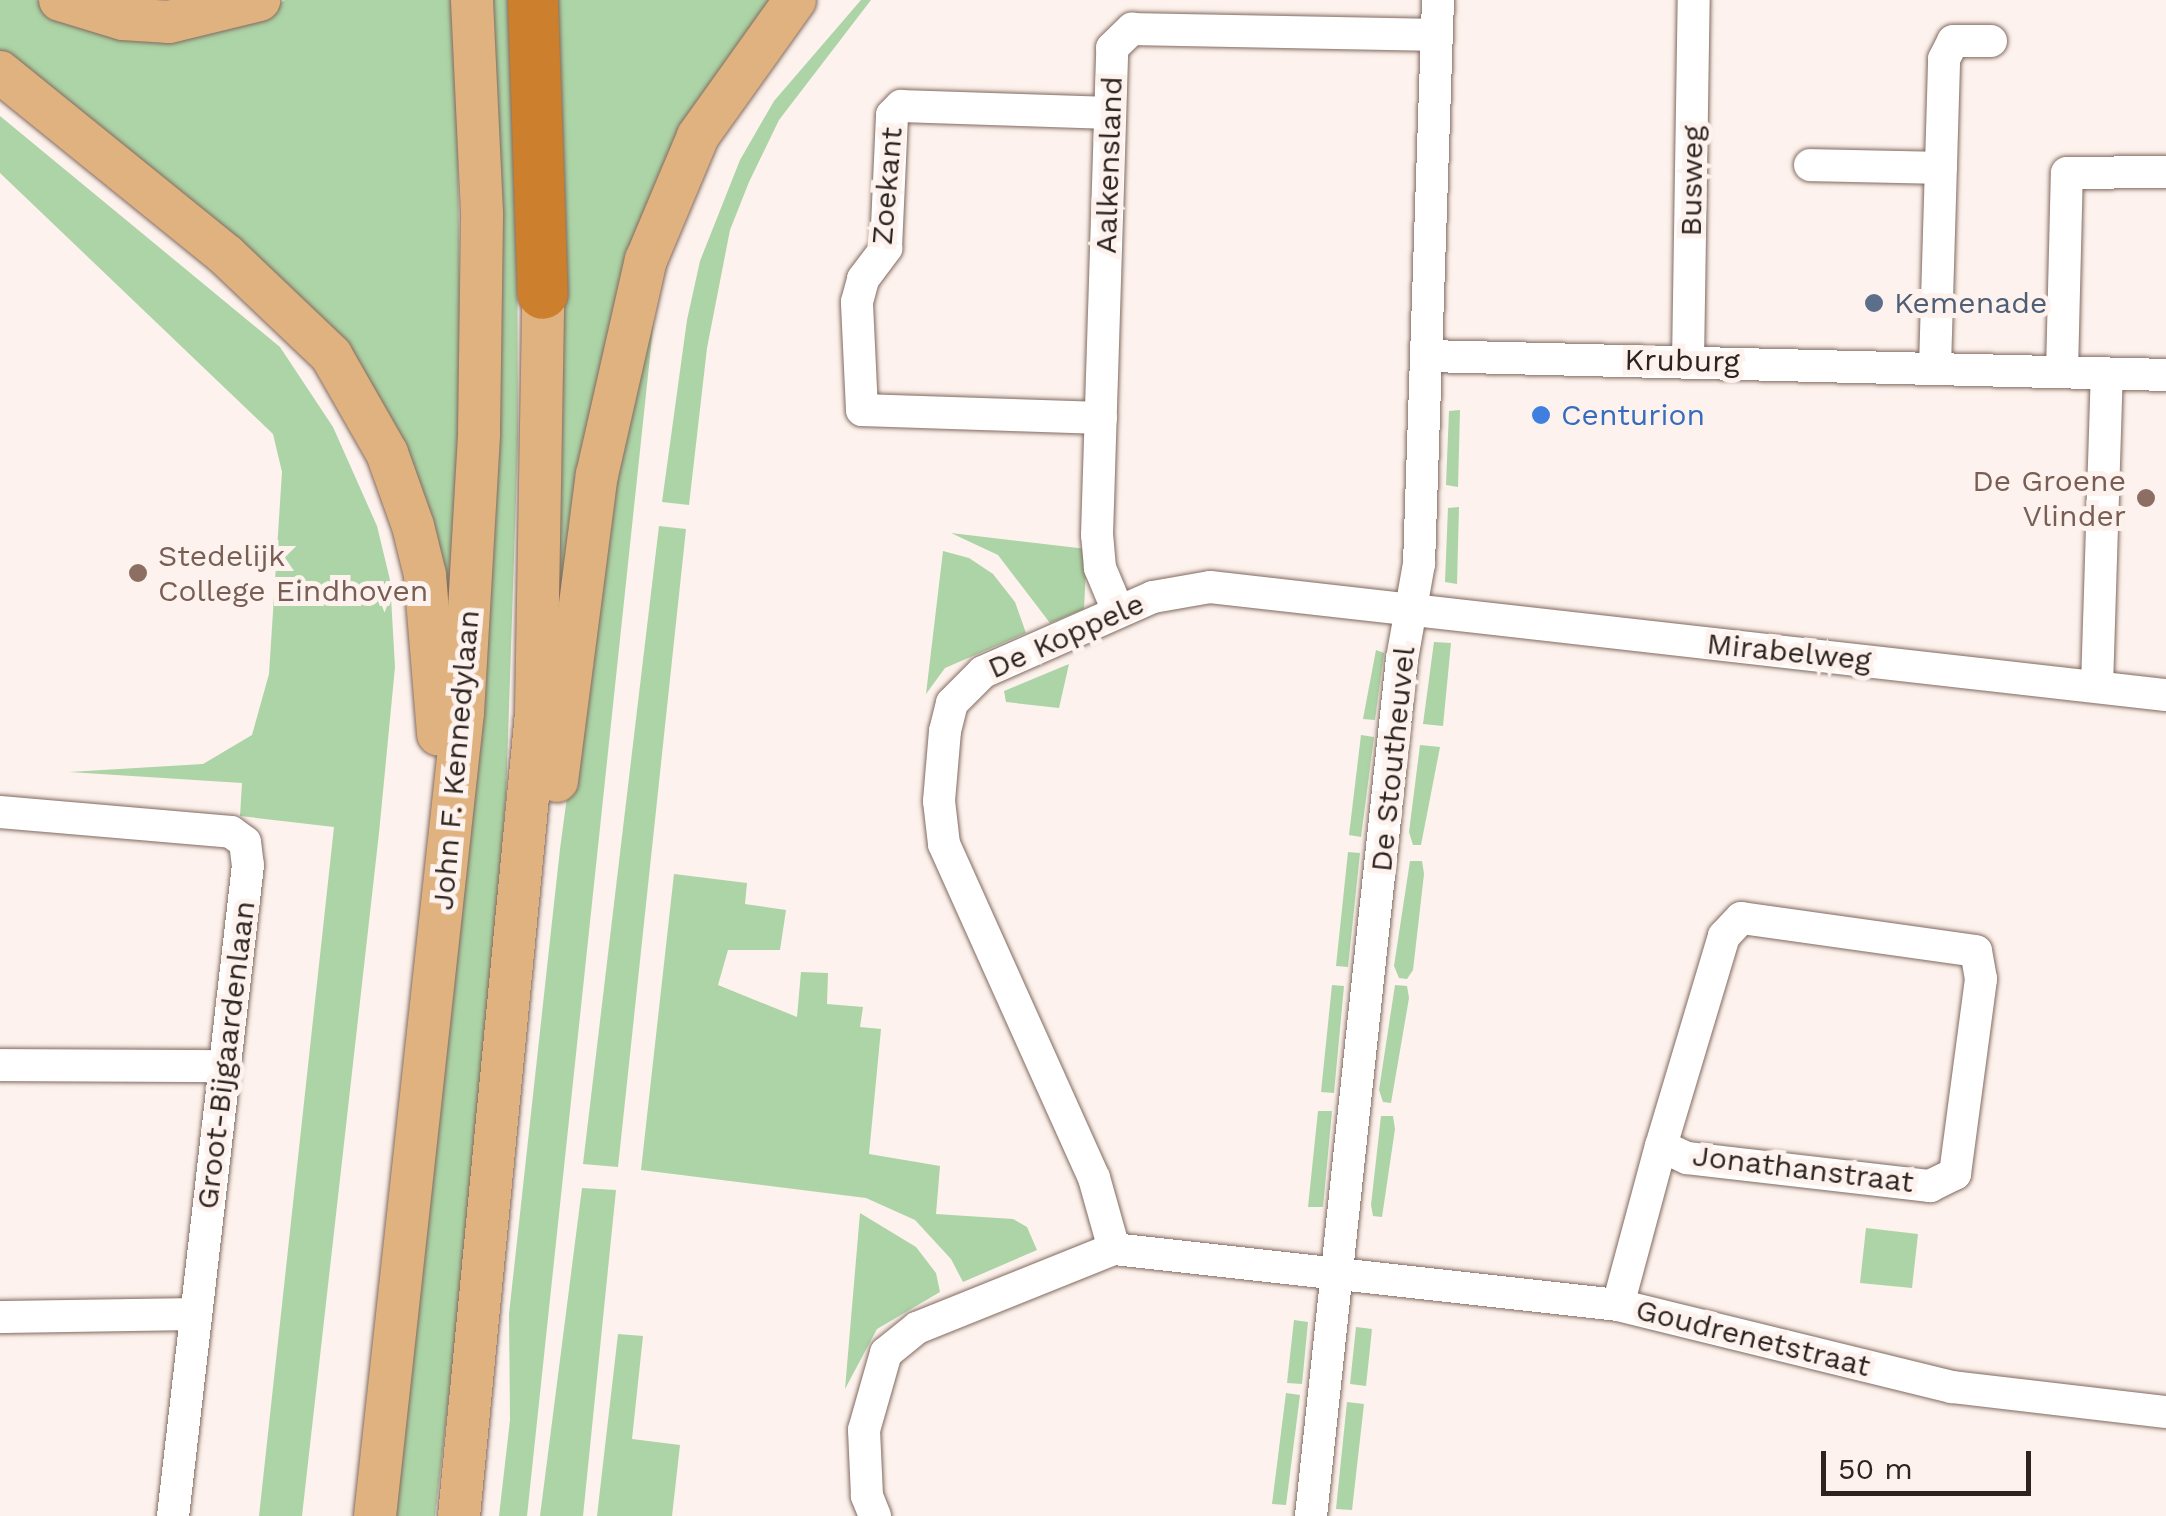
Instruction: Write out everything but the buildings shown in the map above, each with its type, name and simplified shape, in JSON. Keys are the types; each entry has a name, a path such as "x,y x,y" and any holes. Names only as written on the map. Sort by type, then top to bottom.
{"highway":[{"path":"533,0 543,294"}],"main road":[{"path":"60,0 123,19 168,22 260,0"},
{"name":"John F. Kennedylaan","path":"375,1516 463,712 479,432 482,213 472,0"},
{"path":"518,942 547,848 597,475 646,260 698,136 795,0"},
{"path":"0,72 274,298 331,355 387,452 426,575 433,642 437,975"},
{"path":"459,1516 518,942 536,712 543,294"}],"street":[{"name":"De Stoutheuvel","path":"1310,1516 1412,610 1428,356 1438,0"},
{"name":"Busweg","path":"1688,362 1694,0"},
{"name":"Aalkensland","path":"1118,611 1098,558 1112,48 1119,37 1132,29 1176,15 1437,35"},
{"path":"1935,367 1944,59 1953,40 1991,40"},
{"name":"Zoekant","path":"1101,418 862,410 857,302 863,278 886,248 892,115 901,106 1110,113"},
{"path":"1810,165 1941,168"},
{"path":"2062,372 2067,172 2166,172"},
{"name":"Kruburg","path":"1428,356 2166,375"},
{"path":"2097,686 2107,374"},
{"name":"De Koppele","path":"1114,1249 1094,1178 959,885 944,844 939,801 952,703 967,684 1118,611 1190,586 1412,610"},
{"name":"Mirabelweg","path":"1412,610 2166,695"},
{"name":"Groot-Bijgaardenlaan","path":"0,812 231,832 246,842 174,1516"},
{"name":"Jonathanstraat","path":"1618,1305 1662,1146 1724,936 1741,918 1976,951 1978,998 1955,1174 1946,1180 1930,1186 1688,1158 1662,1146"},
{"path":"0,1066 225,1066"},
{"path":"875,1516 866,1496 864,1430 886,1353 917,1328 1114,1249 1338,1274"},
{"name":"Goudrenetstraat","path":"1338,1274 1618,1305 1952,1387 2166,1412"},
{"path":"0,1317 196,1314"}],"green space":[{"path":"0,0 37,0 60,17 257,17 285,0 456,0 461,398 449,661 402,446 0,53"},
{"path":"490,0 510,0 517,153 518,439 506,797 479,1143 435,1516 392,1516"},
{"path":"552,0 777,0 723,72 555,651"},
{"path":"861,0 871,0 779,120 749,182 730,230 707,348 689,505 662,502 687,320 700,261 740,160 774,101"},
{"path":"0,116 280,347 333,427 377,526 390,580 395,667 302,1516 259,1516 334,827 240,816 242,783 69,772 203,764 252,735 269,674 282,472 273,434 0,173"},
{"path":"660,262 527,1516 499,1516 510,1420 509,1314 560,849 610,476"},
{"path":"1460,410 1458,487 1446,485 1449,411"},
{"path":"1459,507 1457,584 1445,582 1448,508"},
{"path":"659,526 686,529 618,1167 583,1164"},
{"path":"951,533 1087,549 1084,609 1050,623 998,555"},
{"path":"943,551 969,558 993,574 1015,602 1026,633 945,668 926,694"},
{"path":"1434,642 1451,643 1443,726 1423,724"},
{"path":"1376,650 1384,653 1375,720 1363,719"},
{"path":"1069,664 1059,708 1006,702 1004,691"},
{"path":"1361,735 1374,737 1361,837 1349,835"},
{"path":"1420,745 1440,747 1421,845 1413,845 1409,832"},
{"path":"1348,852 1360,853 1348,967 1336,966"},
{"path":"1410,861 1422,861 1424,874 1413,970 1407,979 1399,978 1394,966"},
{"path":"674,874 747,883 745,904 786,910 780,950 728,950 718,985 797,1017 801,972 828,973 827,1004 863,1007 860,1027 881,1029 869,1154 940,1166 936,1214 1013,1219 1027,1227 1037,1250 963,1282 951,1259 915,1220 866,1198 641,1170"},
{"path":"1332,985 1344,986 1334,1093 1321,1092"},
{"path":"1395,985 1407,986 1409,998 1391,1103 1383,1102 1379,1090"},
{"path":"1318,1111 1332,1111 1323,1207 1308,1207"},
{"path":"1381,1116 1393,1116 1395,1129 1382,1217 1373,1216 1371,1205"},
{"path":"582,1188 616,1190 583,1516 540,1516"},
{"path":"860,1213 916,1247 936,1273 940,1292 877,1329 845,1389"},
{"path":"1866,1228 1918,1234 1912,1288 1860,1283"},
{"path":"1294,1320 1308,1322 1302,1384 1287,1383"},
{"path":"1356,1327 1372,1329 1366,1386 1350,1384"},
{"path":"618,1334 643,1336 632,1439 680,1445 672,1516 597,1516"},
{"path":"1286,1393 1300,1395 1286,1505 1272,1504"},
{"path":"1347,1402 1364,1404 1352,1510 1336,1509"}],"place":[{"name":"Kemenade","path":"1874,303"},
{"name":"Centurion","path":"1541,415"},
{"name":"De Groene Vlinder","path":"2146,498"},
{"name":"Stedelijk College Eindhoven","path":"138,573"}]}
